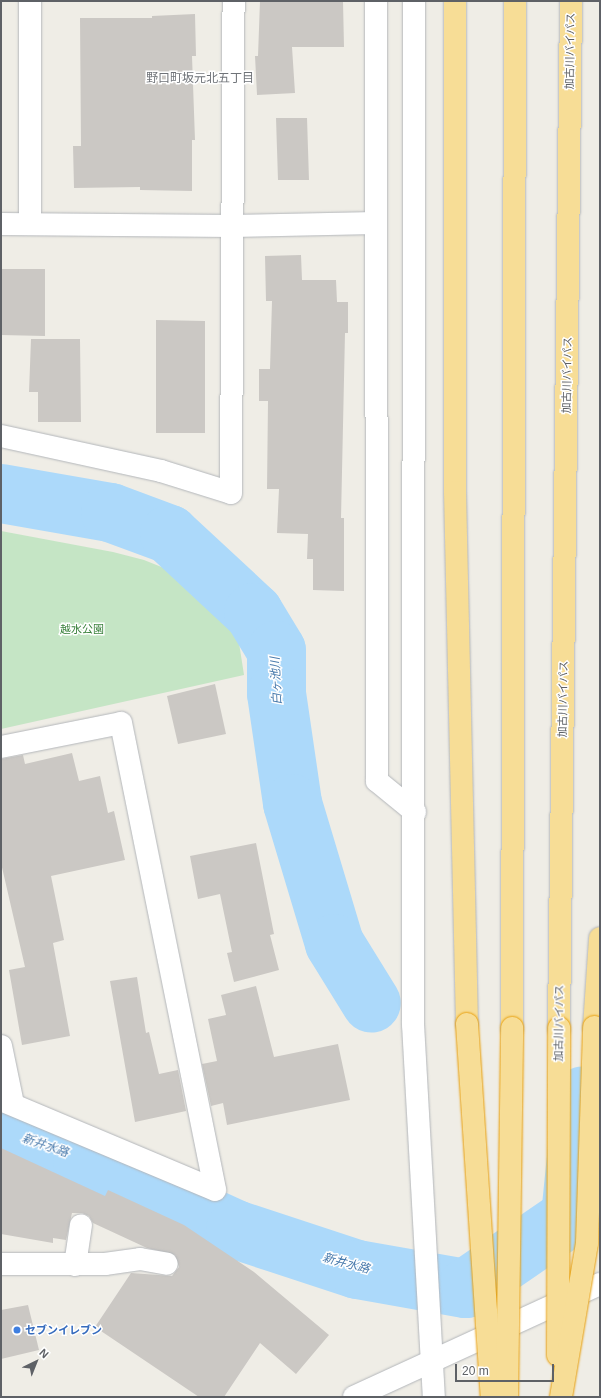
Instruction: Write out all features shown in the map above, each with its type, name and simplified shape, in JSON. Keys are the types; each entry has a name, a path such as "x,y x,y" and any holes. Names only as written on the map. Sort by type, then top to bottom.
{"highway":[{"path":"455,1 454,492 467,1024 492,1397"},
{"path":"507,1397 512,1028 516,1"},
{"name":"加古川バイパス","path":"557,1397 559,1028 571,1"},
{"path":"561,1397 587,1243 594,1027 600,938"}],"street":[{"path":"30,1 30,224"},
{"path":"1,436 161,471 231,492 234,1"},
{"path":"376,1 377,781 415,812"},
{"path":"414,1 415,812 413,1024 434,1397"},
{"path":"1,224 233,226 376,223"},
{"path":"1,747 121,723 215,1190 7,1102 1,1046"},
{"path":"75,1264 81,1226"},
{"path":"1,1264 105,1264 140,1260 167,1264"},
{"path":"354,1397 600,1284"}],"green space":[{"name":"越水公園","path":"1,531 113,552 144,560 179,574 225,614 239,643 244,675 1,729"}],"building":[{"path":"260,1 343,1 344,47 292,47 295,93 257,95 255,56 258,56"},
{"path":"195,14 196,56 192,56 195,140 192,140 192,191 140,190 140,187 74,188 73,146 81,146 80,18 152,18 152,16"},
{"path":"276,118 307,118 309,180 278,180"},
{"path":"301,255 302,280 336,280 337,302 348,302 348,333 345,333 341,518 344,518 344,591 313,590 313,559 307,559 308,534 277,533 279,489 267,489 268,401 259,401 259,369 270,369 272,301 266,301 265,256"},
{"path":"1,269 45,269 45,336 1,335"},
{"path":"156,320 205,321 205,433 156,433"},
{"path":"31,339 80,339 81,422 38,422 38,392 29,392"},
{"path":"215,684 226,734 178,744 167,696"},
{"path":"72,753 79,781 100,776 108,813 114,811 125,860 51,876 64,940 53,943 70,1036 22,1045 9,970 25,967 1,863 1,759 23,755 25,764"},
{"path":"256,843 274,934 270,935 279,970 234,982 227,953 232,952 220,894 198,899 190,856"},
{"path":"137,977 146,1033 149,1032 159,1074 178,1070 186,1111 135,1122 110,981"},
{"path":"256,986 274,1057 338,1044 350,1100 227,1125 223,1103 211,1106 202,1064 217,1061 208,1019 226,1015 221,995"},
{"path":"1,1148 105,1196 108,1190 184,1225 254,1272 329,1335 296,1374 260,1343 224,1397 199,1397 95,1327 131,1273 172,1276 179,1267 175,1255 147,1248 93,1223 89,1216 82,1213 72,1213 66,1240 53,1238 53,1243 1,1234"},
{"name":"セブンイレブン","path":"28,1305 39,1350 1,1359 1,1310"}],"waterway":[{"name":"白ヶ池川","path":"1,493 110,512 169,534 253,612 276,650 276,693 292,803 334,943 371,1003"},
{"name":"新井水路","path":"1,1131 82,1159 235,1229 357,1269 465,1288 570,1216 582,1096"}],"place":[{"name":"セブンイレブン","path":"17,1330"}],"district":[{"name":"野口町坂元北五丁目","path":"200,79"}]}
